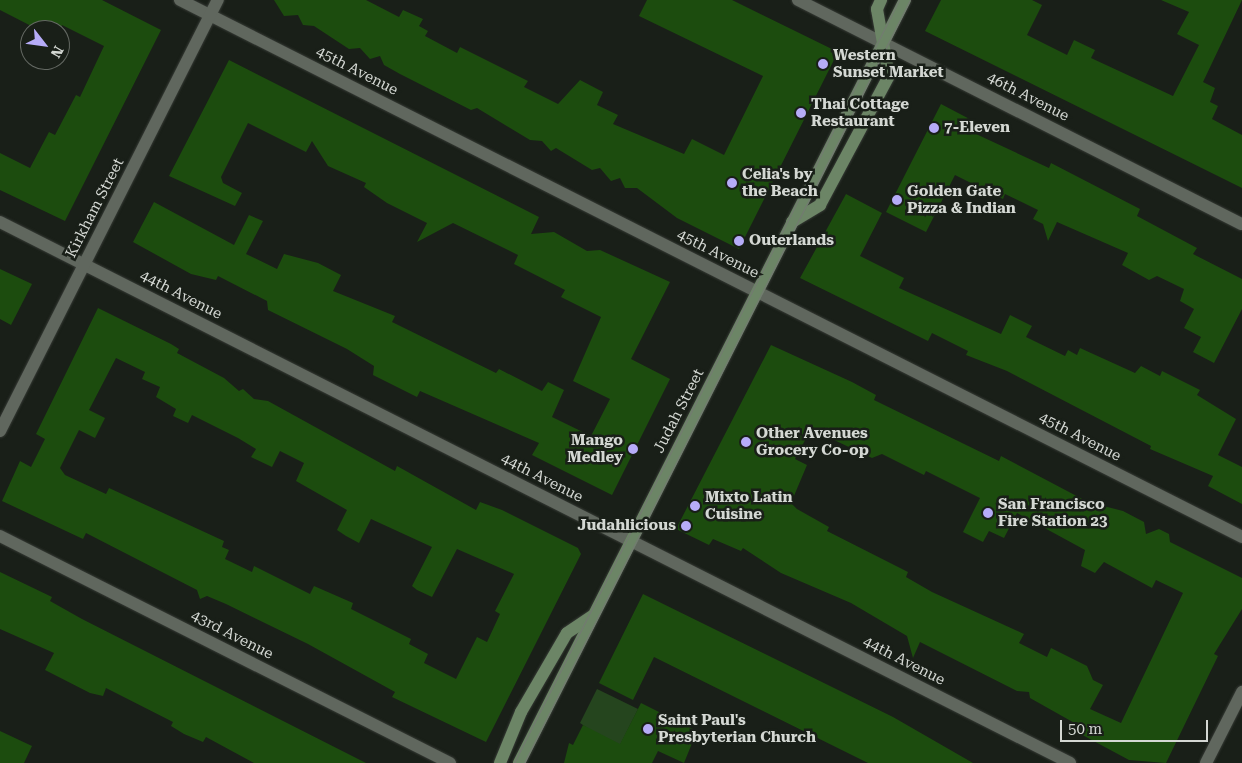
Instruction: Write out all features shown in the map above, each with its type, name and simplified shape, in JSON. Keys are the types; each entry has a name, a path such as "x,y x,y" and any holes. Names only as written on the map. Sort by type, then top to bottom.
{"street":[{"name":"45th Avenue","path":"180,0 1242,537"},
{"name":"Kirkham Street","path":"0,431 218,0"},
{"name":"46th Avenue","path":"798,0 1242,224"},
{"path":"792,222 820,206 889,76 877,9 882,0"},
{"name":"Judah Street","path":"519,763 905,0"},
{"name":"44th Avenue","path":"0,222 1070,763"},
{"name":"43rd Avenue","path":"0,536 450,763"},
{"name":"Judah Street","path":"500,763 521,712 567,633 594,615"},
{"path":"1206,763 1242,692"}],"green space":[{"path":"597,689 638,709 618,749 580,723"}],"building":[{"path":"0,0 102,0 161,30 65,221 0,190 0,153 30,168 49,132 55,135 76,95 80,97 104,46 70,29 70,20 20,20 0,10"},
{"path":"274,0 366,0 399,17 403,10 423,19 419,26 428,31 425,36 457,53 460,47 528,81 524,87 558,104 580,80 603,92 597,105 618,115 613,124 684,154 692,139 724,155 763,76 639,16 647,0 732,0 838,52 739,249 677,218 637,188 625,188 620,178 611,181 600,168 592,170 556,148 551,151 542,141 530,140 477,108 471,110 400,74 384,65 380,56 370,59 360,48 349,49 314,26 303,25 298,15 284,16"},
{"path":"941,0 1032,0 1042,5 1027,35 1067,55 1074,40 1095,50 1091,58 1173,96 1199,45 1177,34 1189,12 1161,0 1242,0 1203,82 1215,88 1210,102 1218,106 1212,119 1242,135 1242,188 925,31"},
{"path":"229,60 539,217 531,234 554,232 587,251 600,250 670,282 631,359 670,379 612,495 532,455 539,443 420,391 417,397 373,375 374,366 347,349 268,310 267,301 218,276 216,280 191,274 133,242 154,202 234,245 249,215 263,221 246,254 277,269 284,254 318,263 341,275 333,291 395,316 392,322 496,373 499,369 542,391 548,382 564,390 552,417 591,436 610,399 573,381 601,317 561,297 565,290 514,264 518,255 453,223 417,242 427,223 387,203 364,187 366,183 328,166 312,141 306,152 248,123 221,177 223,183 242,193 235,206 169,176"},
{"path":"941,104 981,125 976,134 1049,168 1051,163 1140,209 1137,216 1197,248 1193,254 1242,279 1242,309 1214,363 1193,352 1201,337 1184,328 1194,309 1180,301 1184,289 1157,276 1149,280 1122,265 1128,253 1057,222 1048,241 1043,224 1033,219 1038,210 1005,194 1003,199 955,175 926,232 886,212"},
{"path":"846,194 882,213 860,256 904,278 899,288 1001,334 1010,315 1032,326 1026,337 1065,356 1068,350 1077,355 1080,348 1135,373 1141,366 1160,376 1162,371 1200,390 1197,395 1236,419 1218,455 1242,467 1242,504 1208,486 1213,476 1150,449 1151,446 1007,371 966,355 968,351 932,333 928,341 800,278"},
{"path":"0,269 32,284 11,325 0,319"},
{"path":"98,308 171,344 179,349 177,353 224,378 239,391 243,389 254,399 268,401 395,471 397,466 476,510 480,502 502,510 578,548 581,554 486,742 392,697 395,692 308,644 207,596 200,599 197,590 86,533 83,539 2,501 20,461 31,467 45,439 36,434","holes":["116,358 145,372 142,379 160,387 156,397 176,409 173,416 188,423 192,415 238,438 256,449 251,457 272,467 280,451 304,463 296,481 347,510 337,530 346,536 359,543 371,519 432,547 412,586 417,590 432,597 457,549 514,574 495,611 500,614 487,642 477,637 456,679 424,663 428,654 409,644 411,639 351,609 353,603 314,586 310,594 254,566 252,572 225,559 229,550 222,547 224,541 109,488 106,494 65,475 60,468 79,430 95,438 105,418 89,410"]},
{"path":"771,345 852,382 876,395 874,400 999,461 1001,456 1088,502 1123,511 1144,522 1146,534 1159,529 1169,534 1170,542 1242,578 1242,609 1214,654 1218,656 1166,763 1129,760 1075,731 1078,725 1030,698 1029,692 1017,691 920,642 913,658 907,636 851,603 781,573 743,548 741,551 713,539 709,545 676,529","holes":["811,429 872,458 882,454 924,475 926,471 980,498 963,532 983,542 989,531 1004,538 1017,513 1085,550 1081,566 1095,573 1104,562 1152,588 1156,580 1183,593 1121,723 1090,709 1103,685 1093,680 1087,666 1051,648 1047,657 1019,643 1024,634 932,592 906,577 908,572 827,531 829,527 797,509 791,503 807,465 795,459"]},
{"path":"0,572 52,597 50,601 82,619 366,763 254,763 206,737 203,742 184,734 171,726 173,722 106,688 103,696 90,693 45,670 54,653 0,629"},
{"path":"643,594 893,717 973,763 868,763 654,657 633,700 599,683"},
{"name":"Saint Paul's Presbyterian Church","path":"641,703 697,731 684,763 658,751 652,763 564,763 569,743 573,745 583,725 620,744"},
{"path":"0,731 32,746 24,763 0,763"}],"tram line":[{"path":"514,763 899,0"},
{"path":"524,763 910,0"}],"place":[{"name":"Western Sunset Market","path":"823,64"},
{"name":"Thai Cottage Restaurant","path":"801,113"},
{"name":"7-Eleven","path":"934,128"},
{"name":"Celia's by the Beach","path":"732,183"},
{"name":"Golden Gate Pizza & Indian","path":"897,200"},
{"name":"Outerlands","path":"739,241"},
{"name":"Other Avenues Grocery Co-op","path":"746,442"},
{"name":"Mango Medley","path":"633,449"},
{"name":"Mixto Latin Cuisine","path":"695,506"},
{"name":"San Francisco Fire Station 23","path":"988,513"},
{"name":"Judahlicious","path":"686,526"},
{"name":"Saint Paul's Presbyterian Church","path":"648,729"}]}
